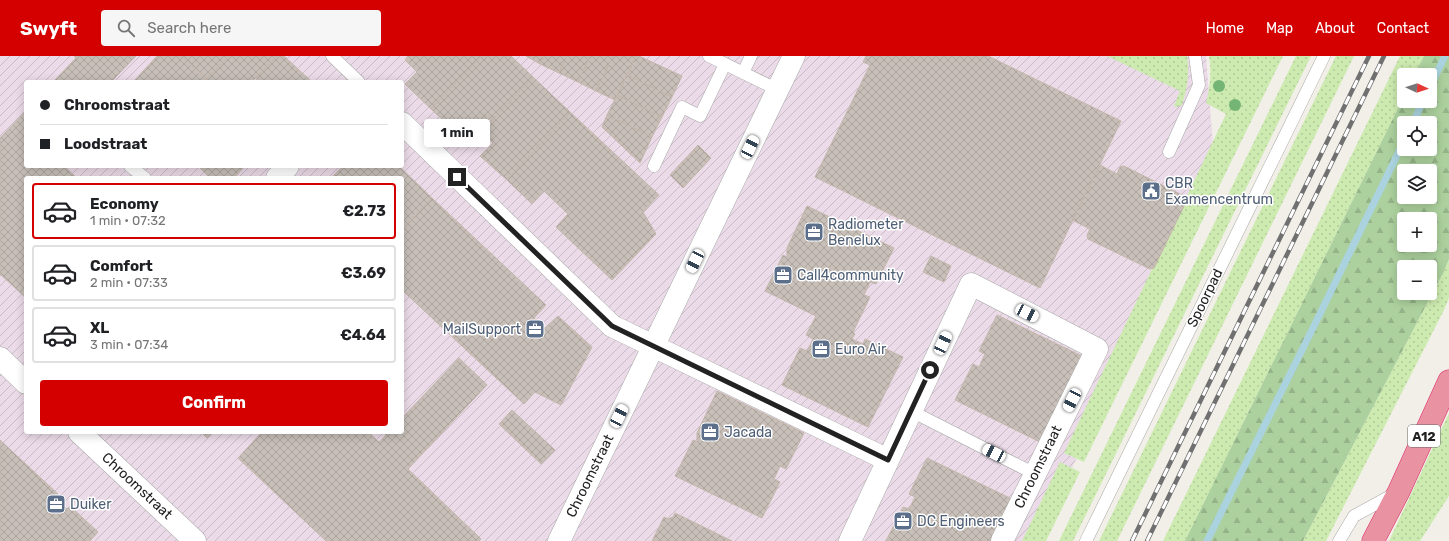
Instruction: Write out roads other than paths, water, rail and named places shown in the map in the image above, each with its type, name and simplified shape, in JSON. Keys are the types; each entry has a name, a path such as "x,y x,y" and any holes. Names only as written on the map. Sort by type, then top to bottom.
{"highway":[{"name":"A12","path":"1373,541 1399,491 1449,381"}],"street":[{"name":"Chroomstraat","path":"559,541 794,56"},
{"path":"404,125 612,326 888,460"},
{"path":"279,176 286,168"},
{"name":"Chroomstraat","path":"850,541 971,284 1097,349 1002,541"},
{"path":"0,358 24,381"},
{"name":"Chroomstraat","path":"80,434 195,541"}],"lane":[{"path":"332,56 357,80"},
{"path":"709,56 778,90"},
{"path":"743,73 751,56"},
{"path":"1169,152 1199,85 1195,56"},
{"name":"Spoorpad","path":"1086,541 1324,56"},
{"path":"654,166 682,107 700,116 725,64"},
{"path":"132,168 142,176"},
{"path":"911,411 1035,474"},
{"path":"1339,541 1354,516 1399,491"}],"waterway":[{"path":"1437,73 1445,56"},
{"path":"1416,116 1420,108"},
{"path":"1207,541 1397,155"}],"railway":[{"path":"1132,541 1369,56"},
{"path":"1147,541 1384,56"}],"place":[{"name":"CBR Examencentrum","path":"1151,191"},
{"name":"Radiometer Benelux","path":"814,232"},
{"name":"Call4community","path":"783,275"},
{"name":"MailSupport","path":"535,329"},
{"name":"Euro Air","path":"821,349"},
{"name":"Jacada","path":"710,432"},
{"name":"Duiker","path":"56,504"},
{"name":"DC Engineers","path":"903,521"}]}
